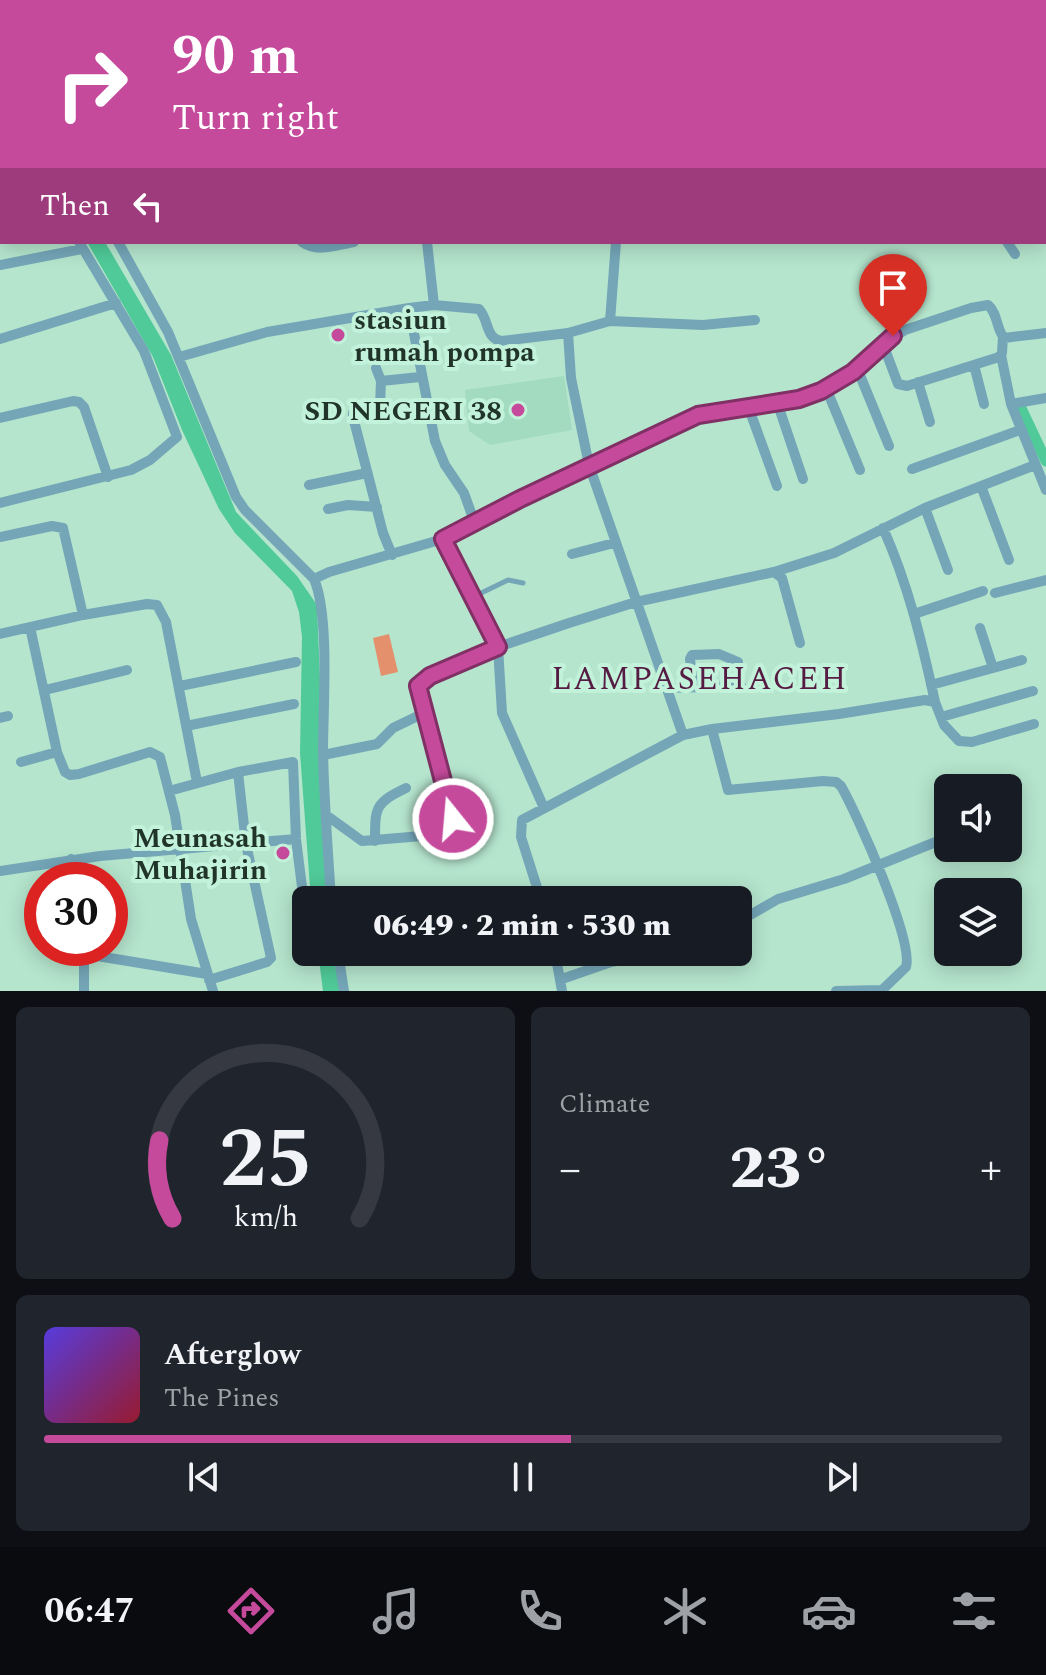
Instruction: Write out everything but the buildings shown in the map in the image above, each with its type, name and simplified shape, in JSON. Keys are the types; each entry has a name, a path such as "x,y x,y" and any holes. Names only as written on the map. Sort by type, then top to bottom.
{"street":[{"path":"123,244 179,357 236,497 263,530 314,579 322,617 323,755 330,886"},
{"path":"305,244 311,248 342,244"},
{"path":"427,244 434,305"},
{"path":"610,321 616,244"},
{"path":"1008,244 1015,254"},
{"path":"0,265 80,245 154,372 177,437 142,465 108,477 0,503"},
{"path":"0,339 116,303"},
{"path":"179,357 267,332 434,305 479,309 490,335 496,340 568,333 610,321 703,325 755,320"},
{"path":"314,579 443,539 589,465 698,415 806,397 857,368 883,344 917,325 988,305 1003,337 1001,355 1011,404 1046,490"},
{"path":"409,308 420,377 439,452 464,493 474,521"},
{"path":"568,333 571,378 589,465 683,735"},
{"path":"1003,337 1009,339 1046,333"},
{"path":"883,344 898,384 907,386 1001,355"},
{"path":"974,365 984,404"},
{"path":"376,368 381,381 378,409 353,413 392,555"},
{"path":"857,368 889,446"},
{"path":"381,381 420,377"},
{"path":"918,382 930,422"},
{"path":"826,388 860,470"},
{"path":"1011,404 1046,398"},
{"path":"0,418 79,402 84,407 108,477"},
{"path":"777,402 803,479"},
{"path":"748,406 777,486"},
{"path":"912,469 1020,430"},
{"path":"326,815 358,839 375,841 446,834 454,826 418,690 420,682 498,647 636,602 774,572 834,553 925,508 1035,465"},
{"path":"309,485 367,473"},
{"path":"981,486 1009,560"},
{"path":"328,509 348,505 377,507"},
{"path":"925,508 948,570"},
{"path":"0,537 52,526 63,528 83,615"},
{"path":"883,528 901,570 935,702 955,738 964,742 1034,724"},
{"path":"443,539 498,647 502,713 544,808"},
{"path":"572,554 614,543"},
{"path":"774,572 782,578 800,643"},
{"path":"995,593 1046,580"},
{"path":"914,614 983,591"},
{"path":"0,634 83,615 157,605 165,618 197,782"},
{"path":"30,627 62,768 70,775 155,752 160,757 169,791 191,919 213,991"},
{"path":"980,628 993,668"},
{"path":"693,686 692,655 719,654 738,662"},
{"path":"931,685 1022,660"},
{"path":"180,686 296,662"},
{"path":"45,690 127,670"},
{"path":"667,688 741,686"},
{"path":"941,717 1033,691"},
{"path":"537,886 520,831 525,817 683,735 925,700 935,702"},
{"path":"186,726 294,704"},
{"path":"323,755 377,744 393,728 424,713"},
{"path":"712,729 728,790 823,781 839,783 893,908 908,960 903,971 881,990 836,991"},
{"path":"21,762 57,752"},
{"path":"169,791 238,772 293,762 296,839 302,886"},
{"path":"128,960 208,977 264,963 271,958 246,844 238,772"},
{"path":"375,841 378,806 384,799 406,788"},
{"path":"0,871 71,859 296,839"},
{"path":"752,914 778,899 844,879 934,842"},
{"path":"84,966 84,991"},
{"path":"340,966 344,991"},
{"path":"559,966 562,991"},
{"path":"562,979 599,966"}],"lane":[{"path":"472,598 508,580 523,583"}],"shaded area":[{"path":"88,244 106,244 171,355 236,512 297,576 317,605 328,886 310,886 300,753 302,637 299,612 292,591 235,533 219,509 182,430 153,357"},
{"name":"SD NEGERI 38","path":"564,376 572,430 490,445 469,431 465,390"},
{"path":"389,634 398,672 381,676 373,638"},
{"path":"320,966 338,966 341,991 323,991"}],"waterway":[{"path":"1020,406 1046,461"}],"place":[{"name":"stasiun rumah pompa","path":"338,335"},
{"name":"SD NEGERI 38","path":"518,410"},
{"name":"Meunasah Muhajirin","path":"283,853"}],"district":[{"name":"LAMPASEHACEH","path":"700,678"}],"route":[{"path":"453,819 418,686 430,676 498,647 443,539 474,521 698,415 799,399 821,391 853,372 893,336"}]}
